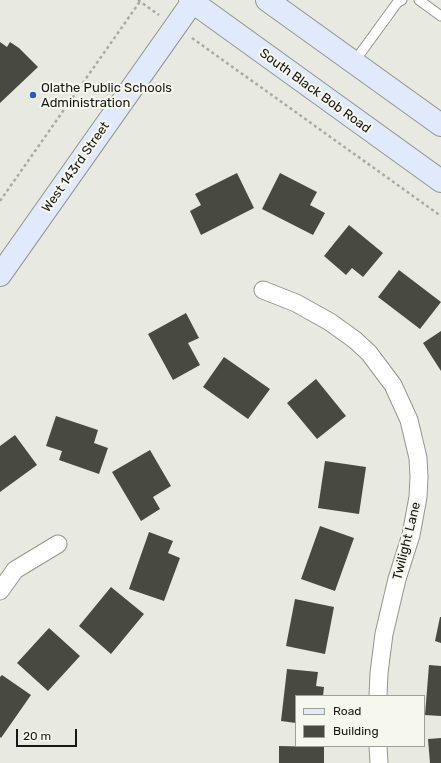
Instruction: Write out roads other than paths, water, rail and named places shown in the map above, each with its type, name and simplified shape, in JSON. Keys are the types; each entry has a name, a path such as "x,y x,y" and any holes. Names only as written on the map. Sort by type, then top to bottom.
{"main road":[{"path":"267,0 441,125"},
{"name":"West 143rd Street","path":"0,275 176,26 192,1"},
{"name":"South Black Bob Road","path":"192,1 441,181"}],"street":[{"name":"Twilight Lane","path":"263,290 296,303 330,322 355,340 369,353 393,385 402,402 411,426 418,458 418,497 411,535 397,579 384,634 378,695"},
{"path":"0,591 15,570 58,544"},
{"path":"378,747 379,763"}],"lane":[{"path":"354,62 397,3 402,0"},
{"path":"418,0 441,16"}],"place":[{"name":"Olathe Public Schools Administration","path":"33,95"}]}
